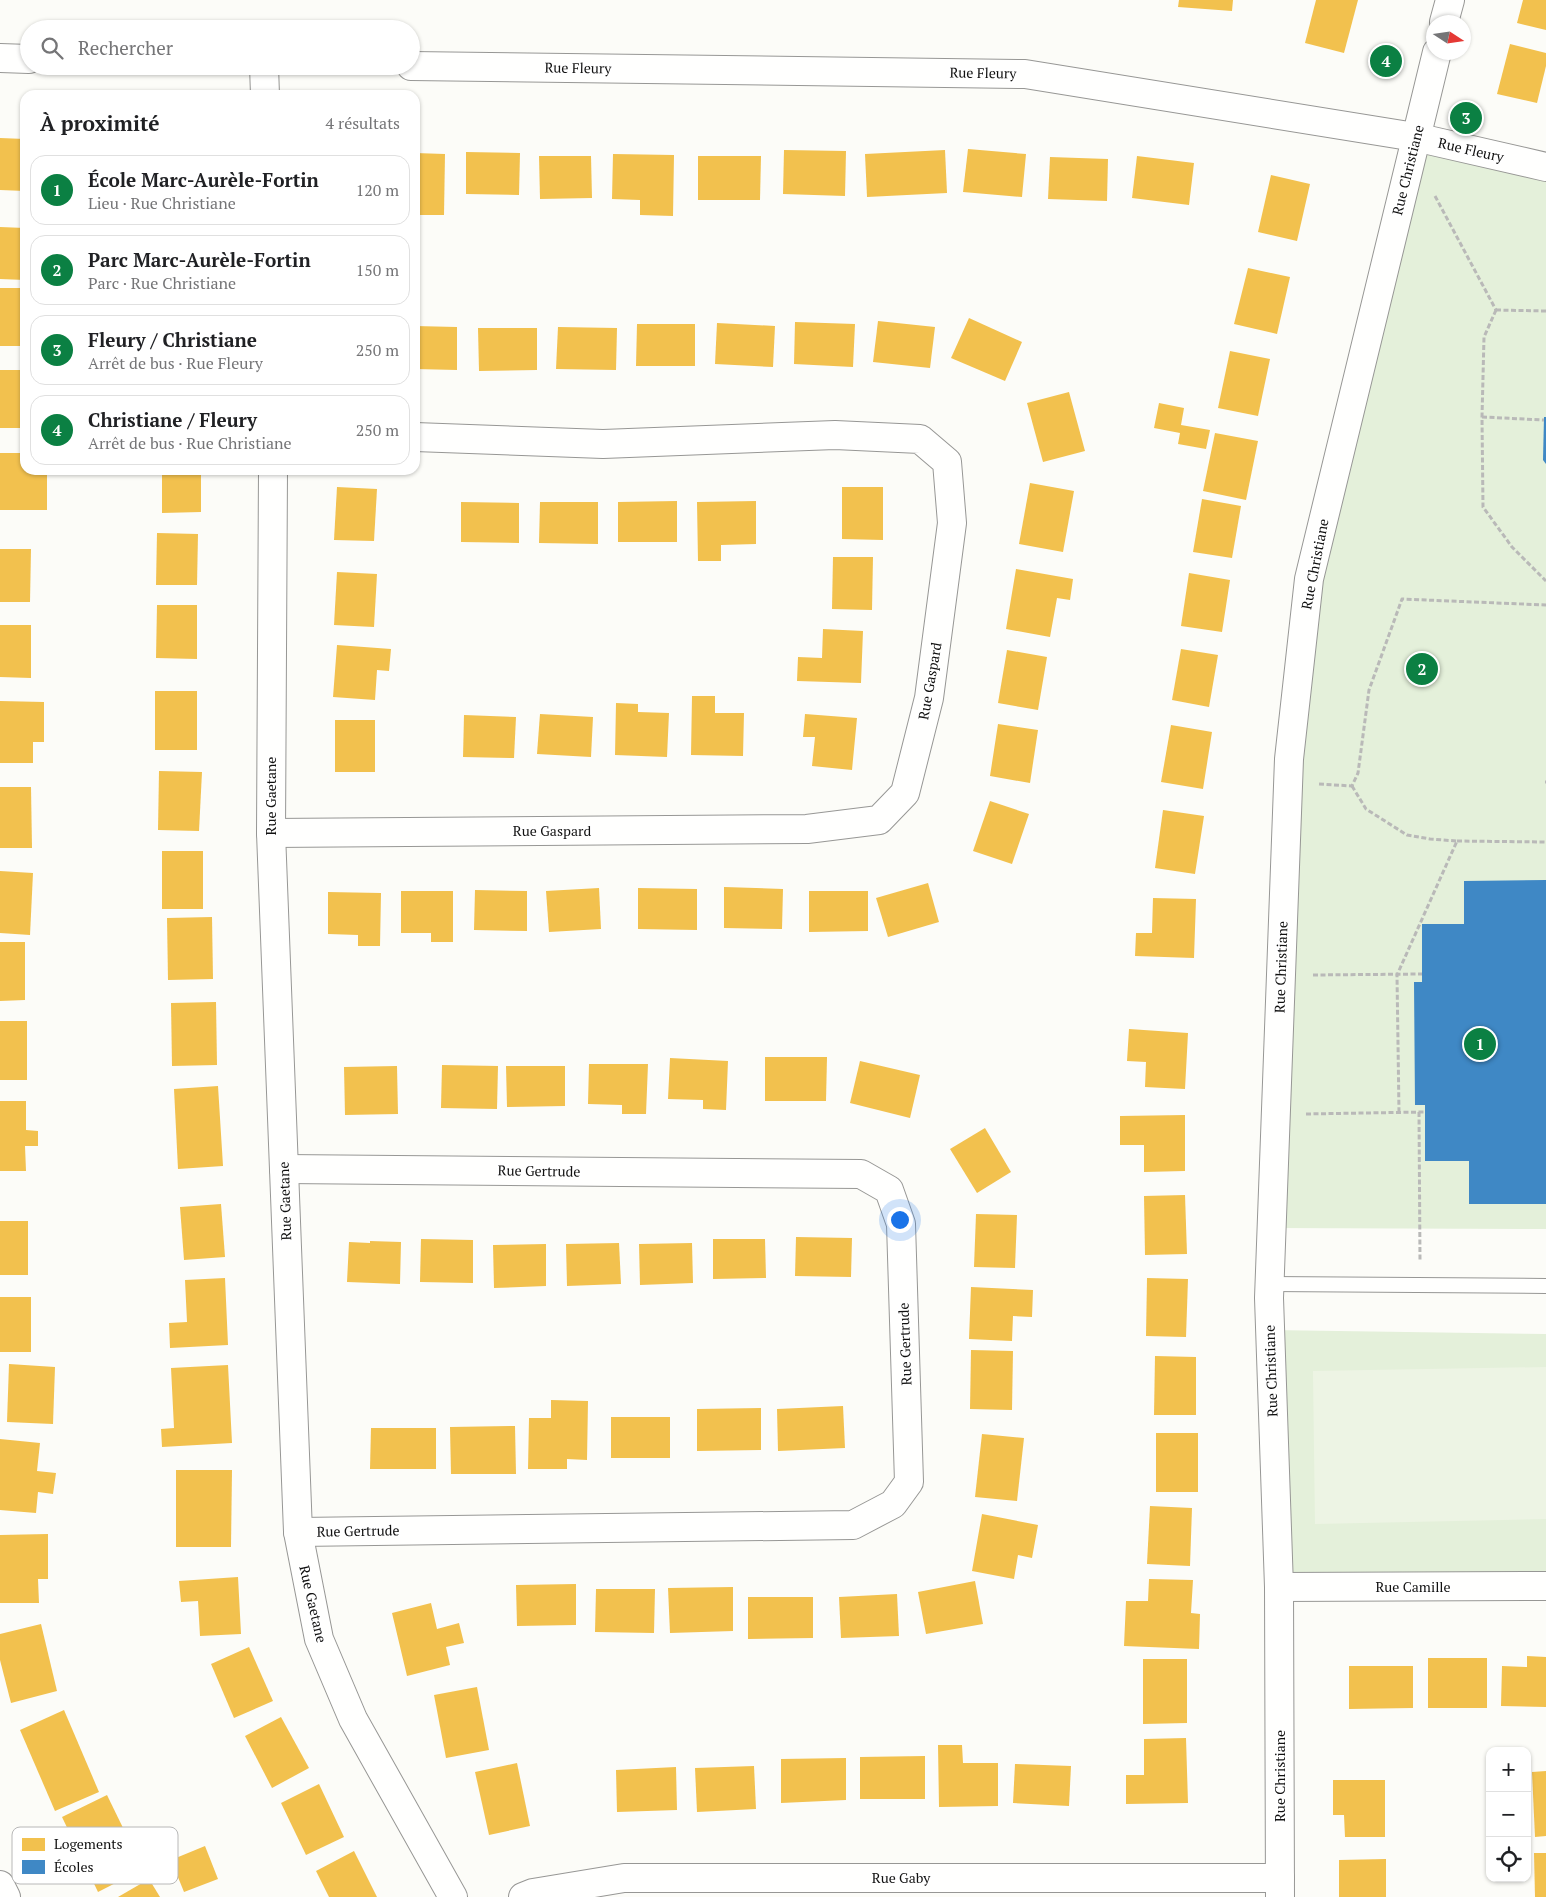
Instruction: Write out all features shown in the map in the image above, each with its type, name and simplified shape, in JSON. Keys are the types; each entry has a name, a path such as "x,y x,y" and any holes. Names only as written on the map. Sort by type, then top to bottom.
{"street":[{"path":"1446,15 1450,0"},
{"path":"0,58 20,59"},
{"name":"Rue Christiane","path":"1280,1887 1279,1587 1269,1284 1289,759 1309,579 1435,60"},
{"name":"Rue Fleury","path":"420,66 1026,74 1416,137 1546,167"},
{"path":"264,75 265,90"},
{"name":"Rue Gaspard","path":"271,833 807,829 879,820 905,793 929,698 952,523 947,462 920,439 835,435 603,444 420,437"},
{"name":"Rue Gaetane","path":"273,475 271,833 298,1532 319,1640 349,1710 454,1897"},
{"name":"Rue Gertrude","path":"284,1169 861,1174 889,1190 901,1224 909,1482 893,1504 853,1525 298,1532"},
{"name":"Rue Camille","path":"1279,1587 1546,1586"},
{"name":"Rue Gaby","path":"524,1897 533,1893 624,1878 1280,1887"},
{"path":"0,1885 6,1897"}],"lane":[{"path":"1269,1284 1546,1286"}],"path":[{"path":"1434,193 1496,310"},
{"path":"1496,310 1546,311"},
{"path":"1496,310 1484,336 1482,417 1483,507 1512,547 1546,581"},
{"path":"1482,417 1544,420"},
{"path":"1352,786 1358,773 1369,690 1402,599 1546,605"},
{"path":"1322,784 1352,786"},
{"path":"1352,786 1366,809 1407,835 1457,840 1546,842"},
{"path":"1399,1112 1397,975 1457,840"},
{"path":"1280,975 1422,974"},
{"path":"1419,1112 1421,1285"},
{"path":"1276,1114 1425,1112"}],"green space":[{"path":"1415,137 1546,167 1546,1229 1271,1228 1309,579"},
{"path":"1270,1330 1546,1334 1546,1585 1279,1587"},
{"path":"1546,1367 1546,1519 1315,1524 1313,1371"}],"building: Logements":[{"path":"1179,0 1233,0 1232,11 1178,7"},
{"path":"1316,0 1358,0 1344,53 1305,43"},
{"path":"1523,0 1546,0 1546,30 1517,23"},
{"path":"1510,44 1546,53 1546,66 1537,103 1497,94"},
{"path":"0,138 20,139 20,191 0,190"},
{"path":"968,149 1026,154 1022,197 963,192"},
{"path":"784,150 846,151 845,196 783,194"},
{"path":"945,150 947,193 867,197 865,154"},
{"path":"466,152 520,153 519,195 466,194"},
{"path":"420,153 445,154 444,215 420,215"},
{"path":"613,154 674,155 673,216 640,215 640,200 612,199"},
{"path":"539,156 591,156 592,198 540,199"},
{"path":"698,156 761,156 760,200 698,200"},
{"path":"1137,156 1194,163 1189,205 1132,198"},
{"path":"1050,157 1108,159 1107,201 1048,199"},
{"path":"1271,175 1310,184 1297,241 1258,232"},
{"path":"0,227 20,228 20,280 0,279"},
{"path":"1248,268 1290,277 1277,334 1234,324"},
{"path":"0,288 20,288 20,346 0,346"},
{"path":"969,318 1022,342 1005,381 951,358"},
{"path":"878,321 935,327 930,368 873,362"},
{"path":"795,322 855,324 853,367 794,364"},
{"path":"717,323 775,326 773,367 715,364"},
{"path":"637,324 695,324 695,366 636,366"},
{"path":"420,326 457,327 457,370 420,369"},
{"path":"558,327 617,328 616,370 556,369"},
{"path":"478,328 537,328 537,370 479,371"},
{"path":"1230,351 1270,359 1258,416 1218,408"},
{"path":"0,370 20,370 20,428 0,428"},
{"path":"1069,392 1085,451 1043,462 1027,403"},
{"path":"1159,403 1184,408 1181,425 1210,430 1206,449 1178,444 1180,433 1154,428"},
{"path":"1215,433 1258,441 1246,500 1203,491"},
{"path":"0,453 20,453 20,475 47,475 47,510 0,510"},
{"path":"162,475 201,475 201,512 162,513"},
{"path":"1030,483 1074,491 1063,552 1019,544"},
{"path":"337,487 377,489 374,541 334,540"},
{"path":"842,487 883,487 883,540 842,539"},
{"path":"1202,499 1241,506 1232,558 1193,552"},
{"path":"677,501 677,542 618,542 618,502"},
{"path":"756,501 756,544 721,545 721,561 698,561 697,502"},
{"path":"461,502 519,503 519,543 461,542"},
{"path":"540,502 598,502 598,544 539,543"},
{"path":"157,533 198,534 197,585 156,585"},
{"path":"0,549 31,549 30,602 0,602"},
{"path":"833,557 873,557 872,610 832,609"},
{"path":"1016,569 1073,579 1070,600 1057,598 1050,637 1006,629"},
{"path":"337,572 377,574 374,627 334,625"},
{"path":"1189,573 1230,580 1222,632 1181,626"},
{"path":"157,605 197,605 197,659 156,658"},
{"path":"0,625 31,625 31,678 0,677"},
{"path":"823,629 863,631 861,683 797,681 798,657 822,658"},
{"path":"337,645 391,649 389,671 377,670 375,700 333,697"},
{"path":"1181,649 1218,655 1209,707 1172,700"},
{"path":"1007,650 1047,657 1038,710 998,703"},
{"path":"155,691 197,691 197,750 155,750"},
{"path":"692,696 715,696 715,713 744,713 743,756 691,755"},
{"path":"0,701 44,702 44,742 33,742 33,763 0,763"},
{"path":"616,703 638,704 638,712 669,713 667,757 615,755"},
{"path":"540,714 593,717 591,757 537,754"},
{"path":"805,714 857,718 852,770 812,766 815,737 803,737"},
{"path":"464,715 516,717 514,758 463,757"},
{"path":"335,720 375,720 375,772 335,772"},
{"path":"998,724 1038,730 1030,783 990,776"},
{"path":"1171,725 1212,732 1203,789 1161,782"},
{"path":"159,771 202,772 199,831 158,830"},
{"path":"0,787 31,787 32,848 0,848"},
{"path":"990,801 1029,814 1012,864 973,851"},
{"path":"1163,810 1204,816 1195,874 1155,868"},
{"path":"162,851 203,851 203,909 162,909"},
{"path":"0,871 33,873 30,935 0,933"},
{"path":"928,883 939,922 888,937 876,898"},
{"path":"724,887 783,889 782,929 724,928"},
{"path":"599,888 601,929 549,932 546,891"},
{"path":"638,888 697,889 697,930 638,929"},
{"path":"475,890 527,891 527,931 474,930"},
{"path":"401,891 453,891 453,942 431,942 431,933 401,933"},
{"path":"809,891 868,891 868,931 809,932"},
{"path":"328,892 381,893 380,946 358,946 358,935 328,934"},
{"path":"1153,898 1196,899 1194,958 1135,956 1136,933 1152,933"},
{"path":"212,917 213,979 168,980 167,918"},
{"path":"0,942 25,942 25,1000 0,1001"},
{"path":"216,1002 217,1065 172,1066 171,1003"},
{"path":"0,1021 27,1021 27,1080 0,1080"},
{"path":"1129,1029 1188,1033 1185,1089 1145,1087 1146,1062 1127,1061"},
{"path":"765,1057 827,1057 826,1101 765,1101"},
{"path":"670,1058 728,1061 726,1110 703,1109 703,1100 668,1099"},
{"path":"860,1061 920,1075 910,1118 850,1103"},
{"path":"589,1064 648,1064 646,1114 622,1114 622,1105 588,1104"},
{"path":"442,1065 498,1066 497,1109 441,1108"},
{"path":"397,1066 398,1114 345,1115 344,1067"},
{"path":"506,1066 565,1066 565,1106 507,1107"},
{"path":"218,1086 223,1166 178,1169 174,1089"},
{"path":"0,1101 26,1101 26,1130 38,1131 38,1146 25,1146 26,1171 0,1171"},
{"path":"1185,1115 1185,1171 1144,1172 1144,1145 1120,1145 1120,1116"},
{"path":"985,1128 1011,1172 977,1193 950,1149"},
{"path":"1185,1195 1187,1254 1145,1255 1144,1196"},
{"path":"221,1204 225,1257 184,1260 180,1207"},
{"path":"976,1214 1017,1215 1015,1268 974,1267"},
{"path":"0,1221 28,1221 28,1275 0,1275"},
{"path":"796,1237 852,1238 851,1277 795,1276"},
{"path":"421,1239 473,1240 473,1283 420,1282"},
{"path":"713,1239 765,1239 766,1278 713,1279"},
{"path":"370,1241 401,1242 400,1284 347,1282 349,1242 370,1243"},
{"path":"619,1243 621,1284 567,1286 566,1244"},
{"path":"692,1243 693,1283 640,1285 639,1244"},
{"path":"546,1244 546,1286 494,1288 493,1245"},
{"path":"225,1278 228,1345 170,1348 169,1323 187,1322 185,1280"},
{"path":"1147,1278 1188,1279 1186,1337 1146,1336"},
{"path":"971,1287 1033,1290 1032,1317 1013,1316 1012,1341 969,1339"},
{"path":"0,1297 31,1297 31,1352 0,1352"},
{"path":"971,1350 1013,1351 1012,1410 970,1409"},
{"path":"1155,1356 1196,1357 1196,1415 1154,1415"},
{"path":"9,1364 55,1367 53,1424 7,1422"},
{"path":"228,1365 232,1443 162,1447 161,1429 174,1428 171,1368"},
{"path":"551,1400 588,1401 587,1460 567,1459 567,1469 528,1469 529,1418 551,1418"},
{"path":"843,1406 845,1448 778,1451 777,1409"},
{"path":"761,1408 761,1450 697,1451 697,1409"},
{"path":"611,1417 670,1417 670,1458 611,1458"},
{"path":"515,1426 516,1474 451,1474 450,1427"},
{"path":"371,1428 436,1428 436,1469 370,1469"},
{"path":"1156,1433 1198,1433 1198,1492 1156,1492"},
{"path":"982,1434 1024,1438 1017,1501 975,1497"},
{"path":"0,1439 40,1443 37,1471 56,1473 53,1494 38,1492 36,1513 0,1510"},
{"path":"176,1470 232,1470 231,1547 176,1547"},
{"path":"1150,1506 1192,1508 1190,1566 1147,1564"},
{"path":"982,1514 1038,1525 1032,1558 1018,1555 1014,1579 972,1571"},
{"path":"48,1534 48,1579 38,1579 39,1603 0,1603 0,1535"},
{"path":"238,1577 241,1634 200,1636 198,1601 181,1602 179,1581"},
{"path":"1149,1579 1193,1580 1191,1613 1200,1614 1199,1649 1124,1646 1126,1601 1148,1601"},
{"path":"975,1581 983,1624 926,1634 918,1592"},
{"path":"576,1584 576,1625 517,1626 516,1585"},
{"path":"733,1587 733,1631 670,1633 668,1588"},
{"path":"596,1589 655,1589 654,1633 595,1632"},
{"path":"897,1594 899,1636 841,1638 839,1597"},
{"path":"748,1597 813,1597 813,1638 748,1639"},
{"path":"431,1603 437,1629 459,1623 464,1643 446,1647 450,1665 407,1676 392,1613"},
{"path":"41,1624 57,1691 11,1703 0,1660 0,1634"},
{"path":"249,1647 273,1701 234,1718 211,1664"},
{"path":"1527,1656 1546,1657 1546,1707 1501,1706 1502,1666 1527,1667"},
{"path":"1428,1658 1487,1658 1487,1708 1428,1708"},
{"path":"1143,1659 1187,1659 1187,1723 1143,1724"},
{"path":"1349,1666 1413,1666 1413,1708 1349,1709"},
{"path":"477,1687 489,1750 446,1758 434,1695"},
{"path":"64,1710 99,1792 55,1811 20,1730"},
{"path":"281,1717 309,1768 272,1788 245,1736"},
{"path":"1186,1738 1188,1803 1126,1804 1126,1775 1144,1775 1144,1739"},
{"path":"938,1745 962,1745 963,1763 998,1763 998,1806 939,1807"},
{"path":"925,1756 925,1799 860,1799 860,1757"},
{"path":"846,1758 846,1800 781,1803 781,1759"},
{"path":"517,1763 530,1826 489,1835 475,1772"},
{"path":"1015,1764 1071,1766 1069,1806 1013,1803"},
{"path":"754,1766 756,1809 697,1812 695,1768"},
{"path":"676,1767 677,1810 617,1812 616,1770"},
{"path":"1546,1771 1546,1836 1535,1837 1532,1772"},
{"path":"1333,1780 1385,1780 1385,1837 1345,1837 1344,1815 1333,1815"},
{"path":"319,1784 344,1837 306,1855 281,1803"},
{"path":"107,1795 123,1827 67,1827 62,1817"},
{"path":"205,1846 218,1879 184,1892 178,1877 178,1857"},
{"path":"354,1851 377,1897 329,1897 316,1871"},
{"path":"1534,1853 1546,1853 1546,1897 1535,1897"},
{"path":"1386,1859 1386,1897 1339,1897 1339,1860"},
{"path":"94,1884 114,1884 98,1892"},
{"path":"140,1884 152,1884 160,1897 118,1897"}],"building: Écoles":[{"path":"1544,417 1546,417 1546,464 1543,460"},
{"path":"1546,880 1546,1204 1469,1204 1469,1161 1425,1161 1425,1105 1415,1105 1414,982 1422,982 1422,924 1464,924 1464,881"}],"place":[{"name":"Christiane / Fleury","path":"1386,61"},
{"name":"Fleury / Christiane","path":"1466,118"},
{"name":"Parc Marc-Aurèle-Fortin","path":"1422,669"},
{"name":"École Marc-Aurèle-Fortin","path":"1480,1044"}]}
